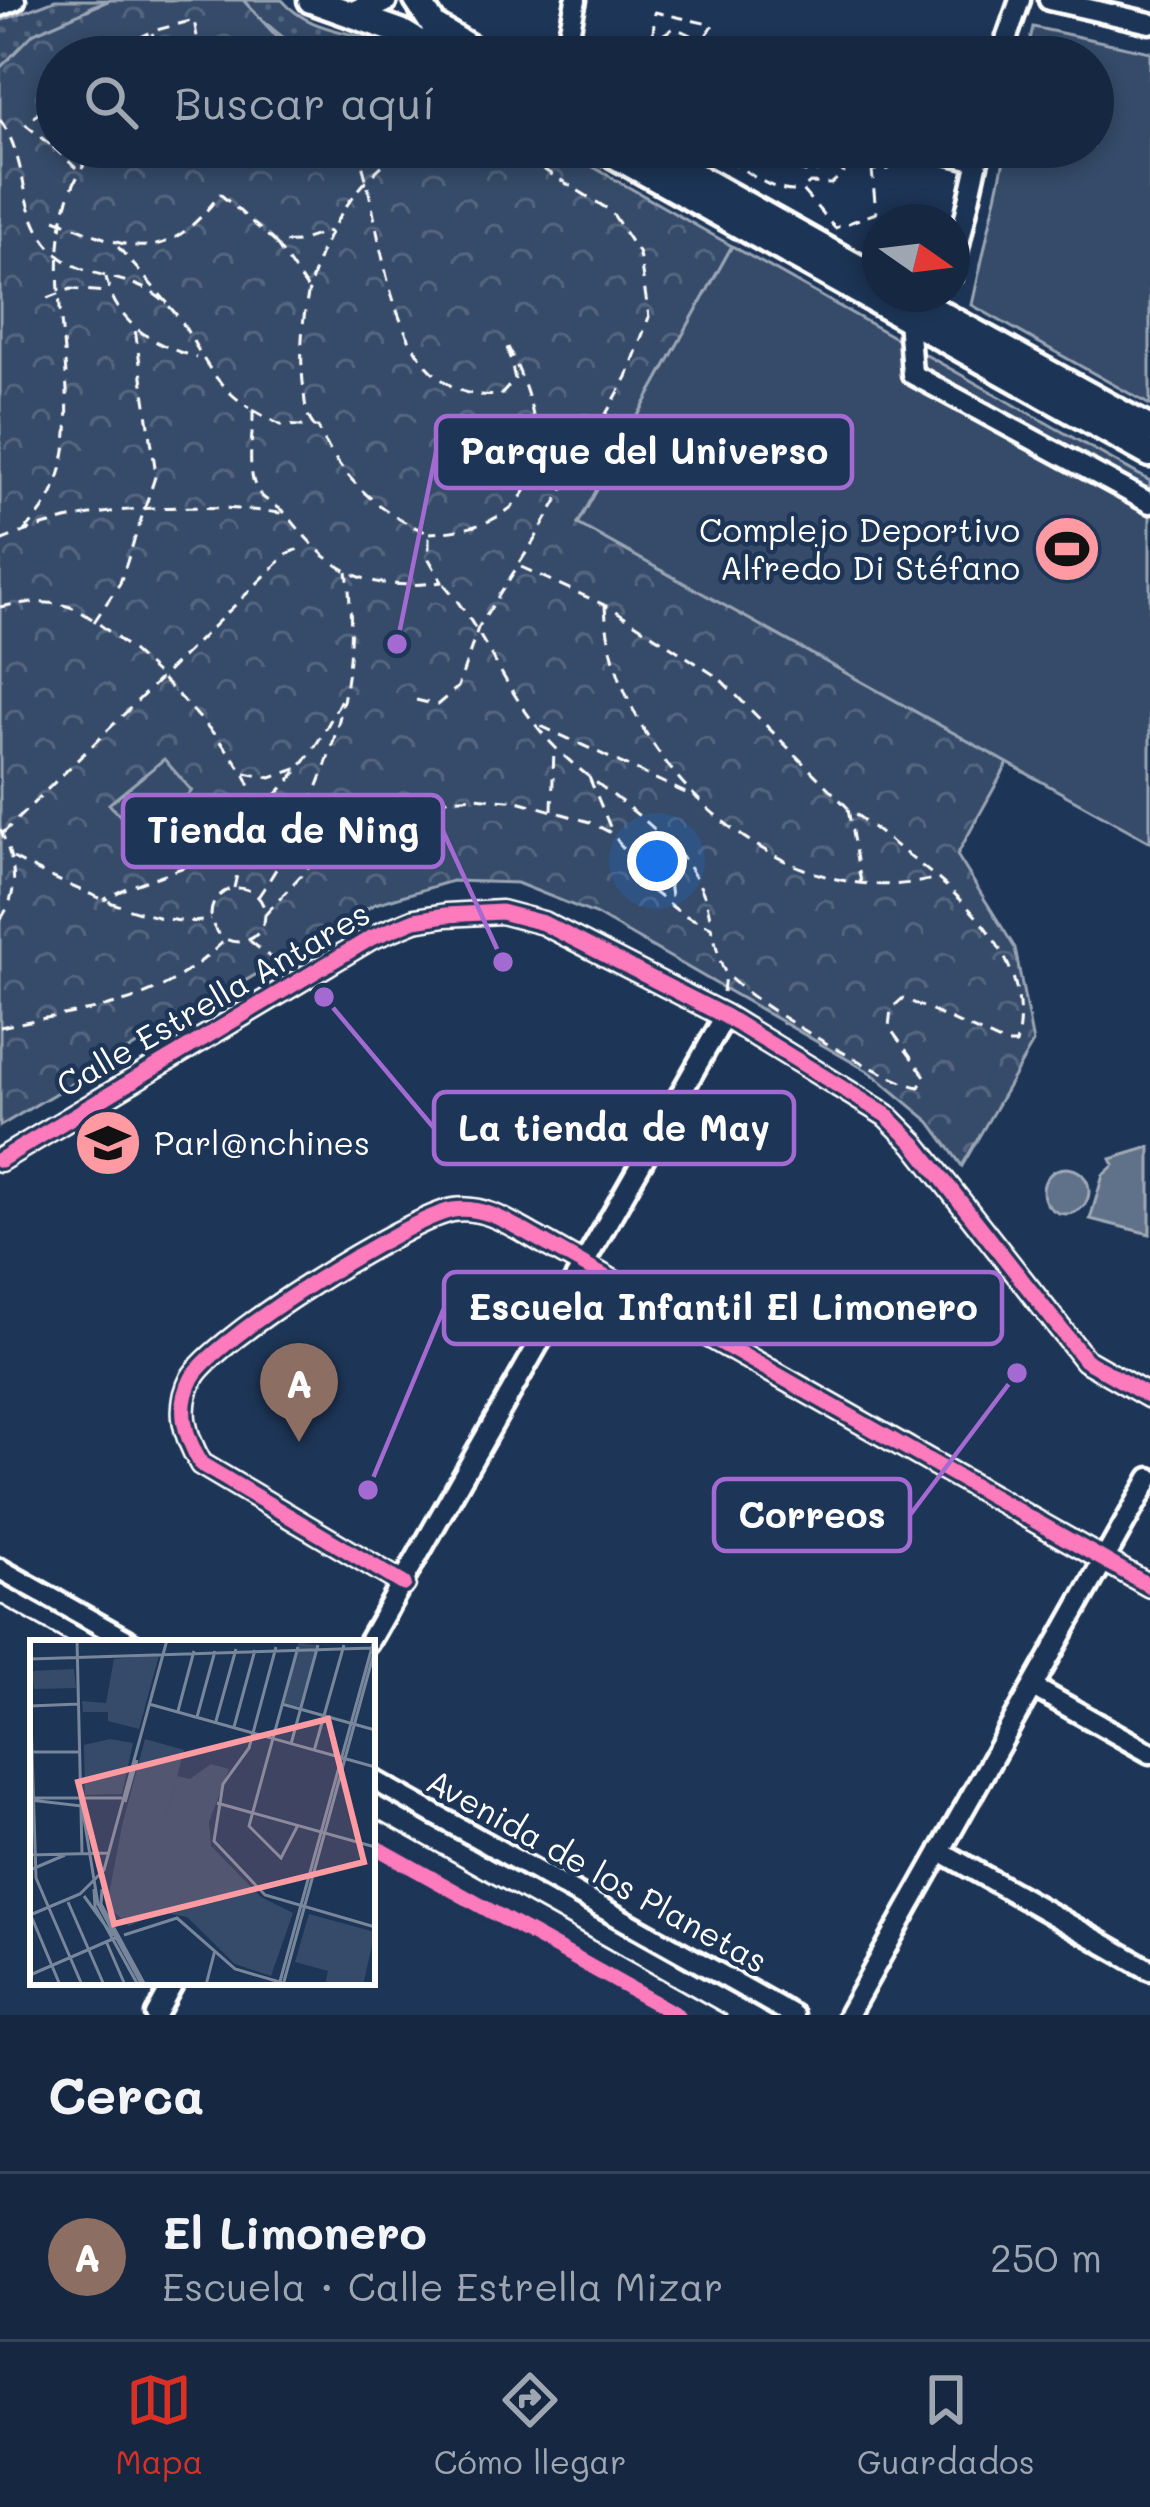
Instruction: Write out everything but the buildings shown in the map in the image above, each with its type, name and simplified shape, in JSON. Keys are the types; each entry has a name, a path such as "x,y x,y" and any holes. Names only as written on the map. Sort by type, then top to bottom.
{"main road":[{"path":"311,0 330,10 356,13 401,36"},
{"path":"356,13 384,0"},
{"path":"417,0 434,26 450,36"},
{"path":"640,168 862,283"},
{"path":"680,168 862,270"},
{"path":"938,313 1150,429"},
{"path":"938,313 1150,454"}],"street":[{"path":"0,6 15,0"},
{"path":"569,36 577,0"},
{"path":"1007,36 1020,0"},
{"path":"1049,0 1150,23"},
{"path":"968,204 976,168"},
{"path":"907,312 912,374 1150,503"},
{"name":"Calle Estrella Antares","path":"0,1160 371,938 415,920 501,912 544,923 725,1016 856,1094 905,1131 1085,1360 1150,1397"},
{"path":"370,1640 725,1016"},
{"path":"404,1584 201,1464 183,1419 185,1393 215,1348 332,1272 428,1218 453,1210 490,1214 585,1265 1150,1586"},
{"path":"848,2015 1150,1478"},
{"path":"0,1569 127,1640"},
{"path":"1033,1687 1150,1753"},
{"name":"Avenida de los Planetas","path":"375,1781 793,2015"},
{"path":"940,1851 1150,1970"},
{"path":"156,2015 172,1985"}],"path":[{"path":"652,36 655,12 713,25 706,36"},
{"path":"142,36 194,20 197,36"},
{"path":"663,36 686,30 696,36"},
{"path":"684,36 686,30"},
{"path":"151,32 153,36"},
{"path":"0,120 20,154 36,226 50,248 75,269 106,275 159,297 179,318"},
{"path":"361,168 365,182 376,242 414,344 463,392 500,396 515,379 506,343 533,396 540,433 535,470 516,501 480,525 428,533 394,520 374,503 307,417 301,362 309,292 329,231 365,182 381,168"},
{"path":"416,700 437,705 458,687 478,628 519,566 627,377 649,317 639,254 610,211 541,168"},
{"path":"746,168 775,186 802,190 835,228 876,213 872,170 890,168"},
{"path":"790,168 809,173 829,168"},
{"path":"802,190 810,183 831,184 844,173 839,168"},
{"path":"50,265 60,196 77,170"},
{"path":"118,246 161,245 195,226 220,194 276,243 309,292"},
{"path":"55,219 118,246 150,277 179,318 198,357 253,410 280,425 316,427"},
{"path":"276,243 297,242 329,231"},
{"path":"106,275 109,293 135,329 161,347 198,357"},
{"path":"45,287 47,298 71,289 109,293"},
{"path":"24,531 45,506 61,439 65,404 52,321"},
{"path":"94,622 120,583 156,474 135,329"},
{"path":"253,410 251,466 259,492 286,514 307,546 346,570 393,589 442,582"},
{"path":"0,542 24,531 147,508 199,504 286,514"},
{"path":"428,533 428,559 478,628 504,680 536,724 587,776 609,787 663,838 696,883 725,973 723,992"},
{"path":"0,920 14,885 13,858 1,831 287,554 307,546"},
{"path":"519,566 605,605 719,678 848,808 967,904 1000,947 1024,1012 1016,1044 1005,1044 903,998 891,1009 890,1028 925,1076 919,1087 837,1050 725,973"},
{"path":"258,897 307,820 345,690 351,600 346,570"},
{"path":"0,608 24,602 73,608 94,622 160,680 243,773 251,788 250,817 234,888 218,897 212,919"},
{"path":"605,605 610,650 625,695 662,760 692,796"},
{"path":"104,899 197,860 236,836 301,767 345,690"},
{"path":"536,724 692,796 771,855 816,875 861,884 912,884 937,878"},
{"path":"552,811 554,746"},
{"path":"243,773 271,778 301,767"},
{"path":"587,776 629,865 673,907 711,926"},
{"path":"249,940 313,862 349,837 433,800 474,797 552,811 613,834"},
{"path":"848,808 861,884"},
{"path":"663,838 673,907"},
{"path":"13,858 145,912 212,919 226,939"},
{"path":"234,888 258,897 265,915"},
{"path":"0,1028 99,1012 199,965 226,939 249,940 277,962"}],"green space":[{"path":"55,0 110,0 92,6 47,36 36,36 36,44 0,68 0,21"},
{"path":"110,0 243,0 276,36 36,36 36,168 595,168 732,246 578,524 1008,763 957,855 1015,948 1033,1043 962,1166 930,1122 871,1073 595,914 517,883 452,881 375,904 0,1126 0,68 34,33"},
{"path":"243,0 282,0 310,21 358,36 281,36"},
{"path":"1033,27 1075,36 1031,36"},
{"path":"1114,44 1150,52 1150,405 972,305 1002,168 1114,168"},
{"path":"732,246 1150,481 1150,842 578,524"},
{"path":"164,759 192,791 140,837 109,804"}],"shaded area":[{"path":"1150,1147 1150,1234 1090,1219 1103,1175 1114,1165 1111,1159"},
{"path":"1066,1168 1082,1175 1089,1191 1082,1207 1066,1214 1050,1207 1043,1191 1050,1175"}],"tram line":[{"path":"0,1604 64,1640"},
{"path":"375,1818 726,2015"}],"cycle path":[{"path":"0,1160 371,938 415,920 501,912 543,923 725,1016 886,1115 914,1143 1085,1360 1150,1397"},
{"path":"404,1584 201,1464 187,1433 184,1401 192,1378 207,1360 272,1310 396,1234 465,1209 487,1213 518,1228 1150,1586"},
{"path":"375,1847 677,2015"}],"place":[{"name":"Complejo Deportivo Alfredo Di Stéfano","path":"1067,549"},
{"name":"Parque del Universo","path":"397,644"},
{"name":"Tienda de Ning","path":"503,962"},
{"name":"La tienda de May","path":"324,997"},
{"name":"Parl@nchines","path":"108,1143"},
{"name":"Correos","path":"1017,1373"},
{"name":"El Limonero","path":"299,1442"},
{"name":"Escuela Infantil El Limonero","path":"368,1490"}]}
